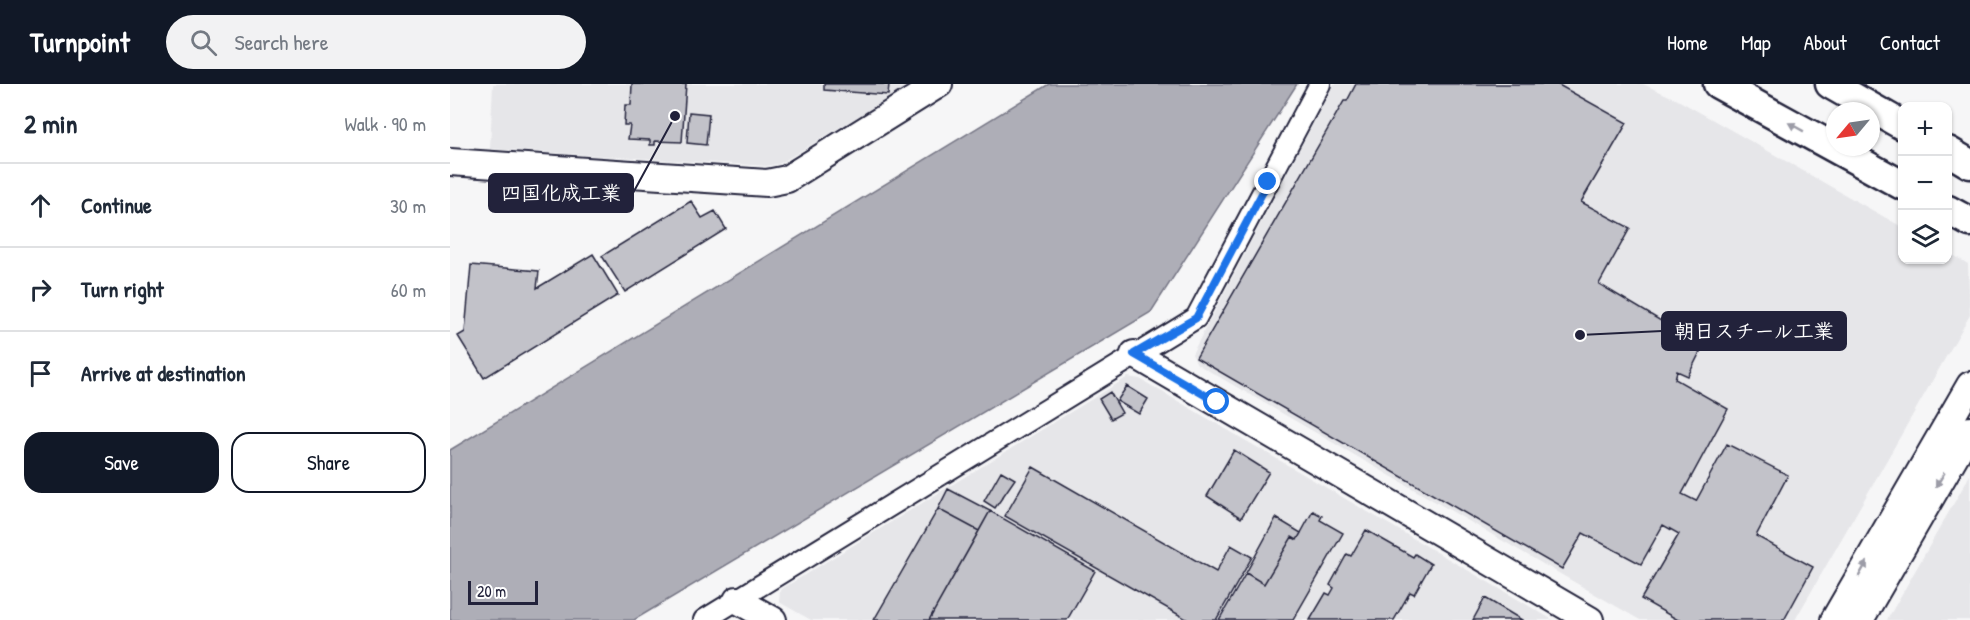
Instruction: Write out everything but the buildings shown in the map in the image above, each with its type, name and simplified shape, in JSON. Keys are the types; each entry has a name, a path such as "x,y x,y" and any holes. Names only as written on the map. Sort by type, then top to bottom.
{"main road":[{"path":"1718,84 1898,183"},
{"path":"1830,84 1898,123"},
{"path":"1952,154 1970,164"},
{"path":"1952,213 1970,222"}],"street":[{"path":"450,162 767,183 787,178 798,172 939,84"},
{"path":"704,620 1196,318 1320,84"},
{"path":"1134,354 1590,620"},
{"path":"1834,620 1970,385"},
{"path":"1860,620 1970,429"},
{"path":"737,600 773,620"}],"shaded area":[{"path":"493,84 912,84 779,164 766,166 490,149"},
{"path":"1049,84 1297,84 1151,312 634,620 450,620 450,450"},
{"path":"1334,84 1643,84 1676,99 1898,225 1898,264 1952,264 1952,254 1968,264 1970,315 1795,620 1640,620 1197,364 1192,354"},
{"path":"1128,377 1140,379 1553,620 811,620 779,602 780,590"},
{"path":"1970,475 1970,620 1887,620"}],"place":[{"name":"四国化成工業","path":"675,116"},
{"name":"朝日スチール工業","path":"1580,335"}],"route":[{"path":"1217,402 1134,354 1196,318 1268,182"}]}
